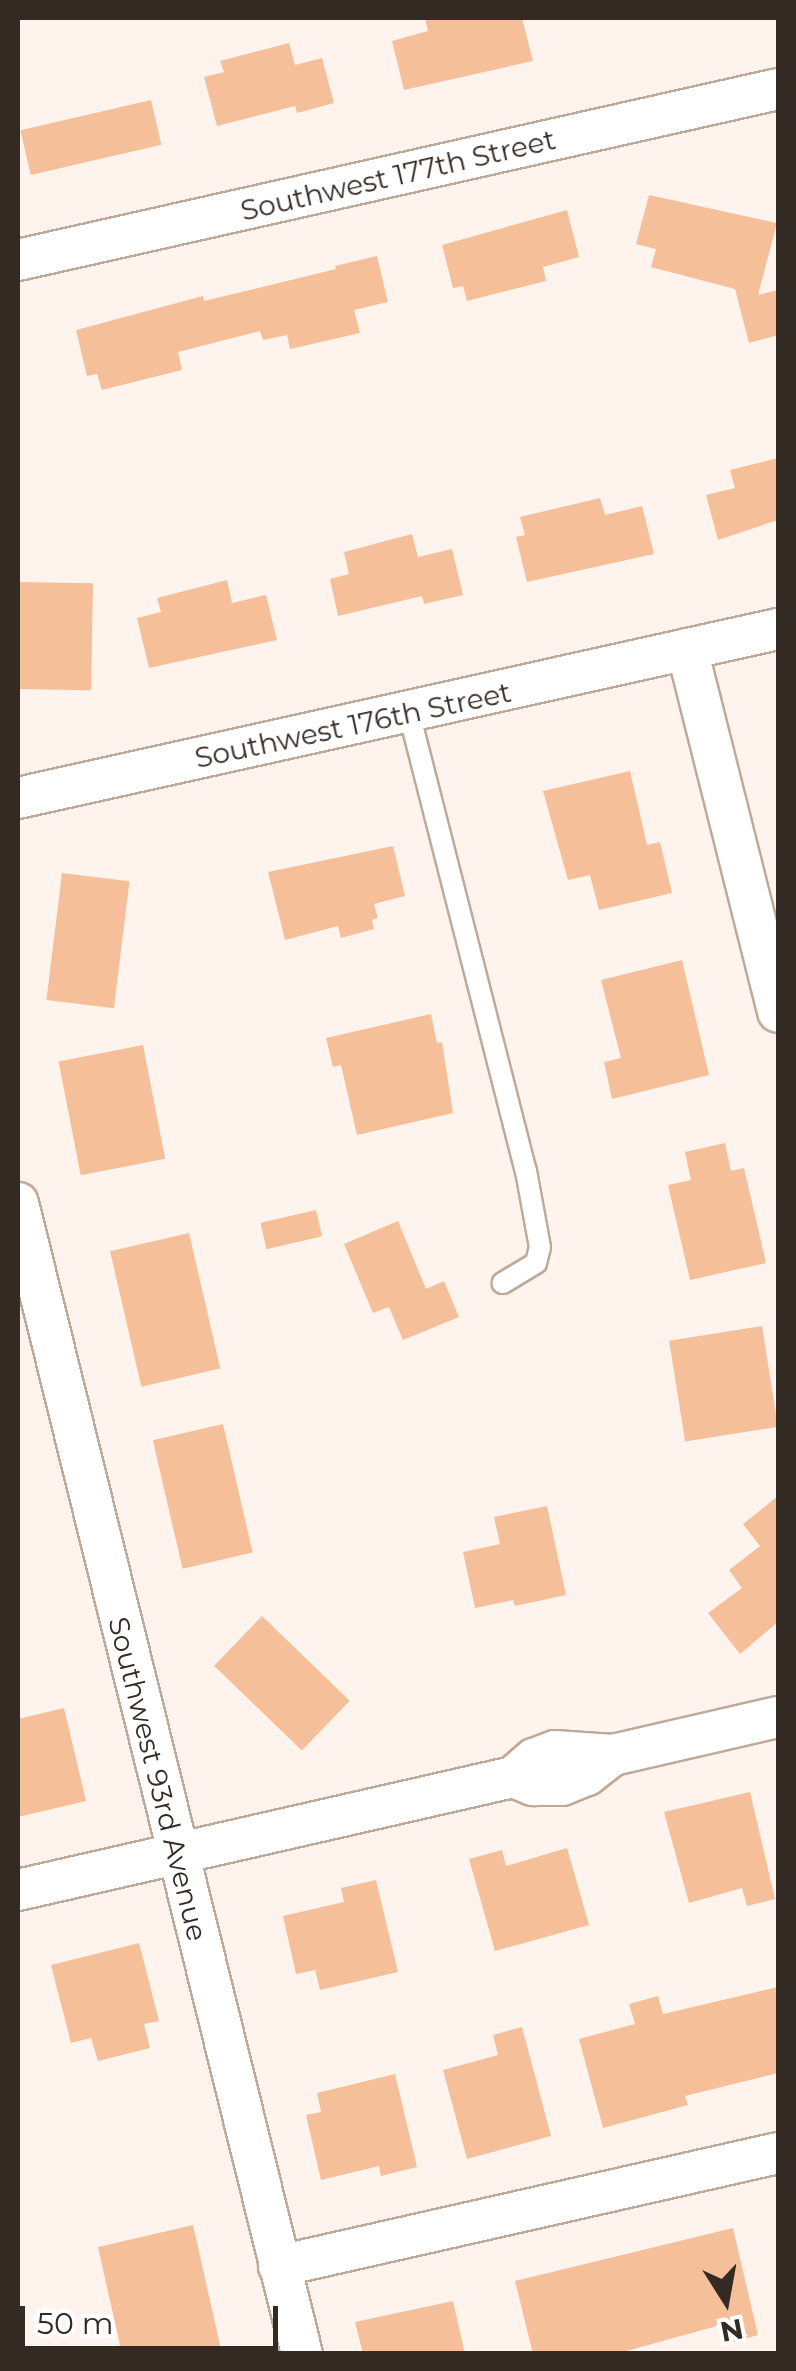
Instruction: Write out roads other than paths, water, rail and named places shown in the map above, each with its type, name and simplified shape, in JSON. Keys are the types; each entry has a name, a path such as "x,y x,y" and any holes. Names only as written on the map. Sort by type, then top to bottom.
{"street":[{"name":"Southwest 177th Street","path":"18,260 778,89"},
{"name":"Southwest 176th Street","path":"18,798 778,629"},
{"path":"687,649 778,1012"},
{"name":"Southwest 93rd Avenue","path":"18,1204 302,2354"},
{"path":"18,1890 513,1778 534,1760 555,1751 613,1754 778,1716"},
{"path":"279,2266 778,2152"}],"lane":[{"path":"409,713 526,1171 540,1248 536,1263 503,1284"}]}
